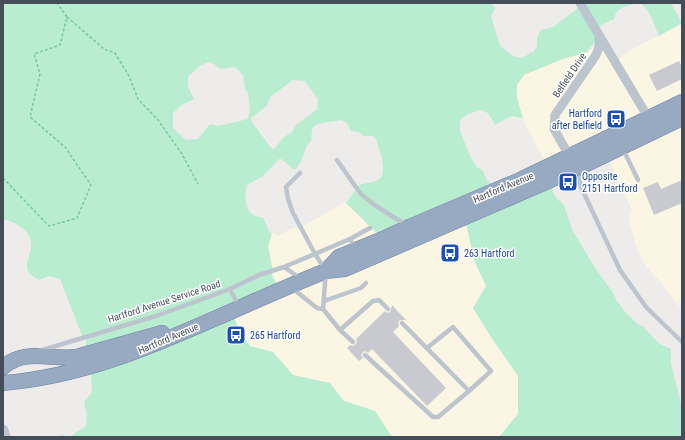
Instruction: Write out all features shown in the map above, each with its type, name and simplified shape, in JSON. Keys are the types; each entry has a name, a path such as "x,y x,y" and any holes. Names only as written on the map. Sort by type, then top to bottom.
{"highway":[{"name":"Hartford Avenue","path":"3,383 52,376 124,356 326,271 345,269 573,163 649,119 682,102"},
{"name":"Hartford Avenue","path":"326,271 353,245 409,227 520,180 622,147 682,118"},
{"path":"3,367 11,361 26,356 38,355 64,358 76,357 134,340 209,321"}],"street":[{"path":"580,3 649,119"},
{"name":"Belfield Drive","path":"573,163 554,129 554,115 596,55 599,47 599,35"},
{"path":"3,430 5,437"}],"lane":[{"path":"622,147 638,180"},
{"path":"338,160 360,193 373,204 409,227"},
{"path":"573,163 581,187 620,270 646,307 682,342"},
{"path":"300,173 286,187 288,199 293,213 326,271 323,309"},
{"name":"Hartford Avenue Service Road","path":"26,356 47,347 156,316 230,289 259,275 284,267 315,254 353,245 370,228"},
{"path":"284,267 297,276 295,284 317,308 323,309 340,330 353,342"},
{"path":"324,301 362,288 366,283"},
{"path":"230,289 239,308"},
{"path":"340,330 373,301 379,300 388,309"},
{"path":"402,323 469,391"},
{"path":"365,355 433,417 438,417 491,371 453,327 427,348"}],"path":[{"path":"57,3 67,17 104,49 115,53 129,76 138,99 158,120 182,154 198,184"},
{"path":"3,178 49,226 77,218 91,185 65,147 30,117 40,74 34,54 60,45 67,17"}],"shaded area":[{"path":"679,25 682,29 682,307 678,305 650,271 643,262 637,250 629,220 632,210 608,158 551,173 522,118 517,98 517,85 524,75 560,60 587,52 603,42 617,60 634,48"},
{"path":"345,202 387,243 464,214 474,260 486,286 473,308 518,376 518,414 499,437 392,437 375,411 344,401 330,383 293,375 273,352 250,346 242,336 233,315 277,284 272,276 273,271 268,246 272,233 279,236 290,229 303,226"}],"green space":[{"path":"3,3 491,3 495,8 491,16 500,46 513,56 522,58 534,51 537,46 537,37 541,30 553,27 587,3 636,3 620,9 614,19 597,27 596,40 587,52 560,60 524,75 517,85 517,98 523,118 511,116 495,125 488,113 480,110 468,114 460,120 460,131 471,158 476,166 483,171 496,196 542,177 552,189 556,198 564,205 572,229 595,268 626,313 639,325 643,326 658,343 671,349 671,364 682,408 682,437 499,437 518,414 518,376 473,308 486,286 474,260 464,214 387,243 346,203 359,185 376,181 381,177 383,167 376,139 373,136 363,136 359,132 351,131 347,123 342,120 317,124 312,129 311,141 307,145 301,161 295,170 279,159 263,176 247,185 245,197 250,213 257,217 263,218 270,233 272,233 268,246 273,271 272,276 277,284 233,315 242,336 250,346 273,352 293,375 330,383 344,401 375,411 392,437 71,437 86,426 87,414 84,402 92,392 91,373 86,350 86,338 83,338 60,279 49,276 39,280 28,272 27,263 31,248 30,237 20,227 3,219","holes":["209,62 220,69 235,67 243,75 245,89 248,93 250,110 248,119 218,126 210,124 198,139 186,140 173,128 173,113 181,105 194,99 188,87 188,77 199,66","293,80 305,81 318,99 317,109 296,125 292,132 284,137 274,149 271,148 252,122 251,118 267,106 270,97"]},
{"path":"636,3 671,3 682,23 659,36 650,16 644,6"}],"building":[{"path":"679,61 682,67 682,79 657,91 649,75"},
{"path":"682,180 682,203 654,215 643,188 658,182 661,189"},
{"path":"392,305 406,320 400,320 398,322 399,326 393,332 446,388 427,406 372,349 368,353 365,351 363,352 361,355 363,358 359,361 347,348 350,345 355,345 357,342 356,339 385,311 387,313 390,312"}],"place":[{"name":"Hartford after Belfield","path":"616,119"},
{"name":"Opposite 2151 Hartford","path":"568,182"},
{"name":"263 Hartford","path":"450,253"},
{"name":"265 Hartford","path":"236,335"}]}
